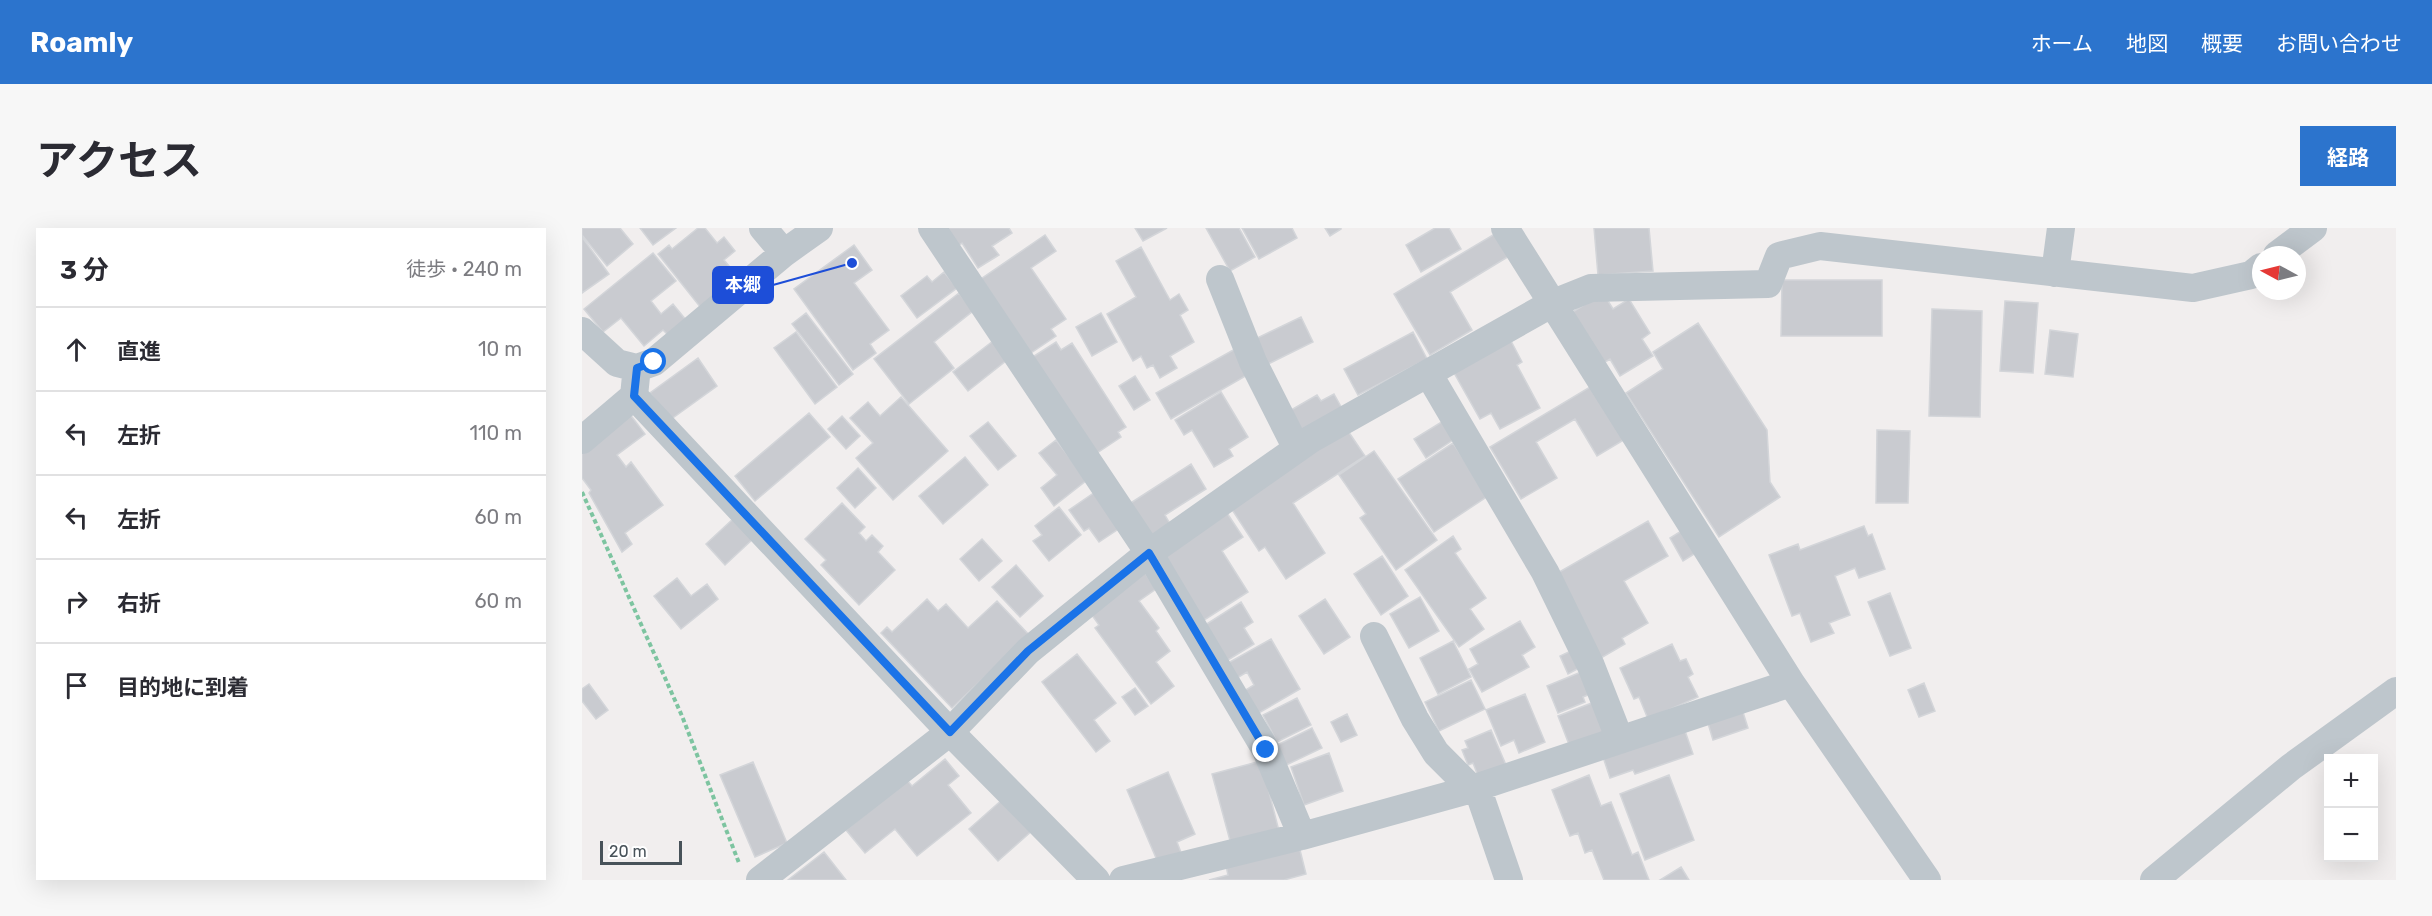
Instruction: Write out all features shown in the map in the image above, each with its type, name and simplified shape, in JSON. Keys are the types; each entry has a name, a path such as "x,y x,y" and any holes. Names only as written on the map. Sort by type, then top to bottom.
{"street":[{"path":"764,228 784,253"},
{"path":"582,440 654,362 784,253 819,228"},
{"path":"932,228 1149,553 1266,750 1302,836"},
{"path":"1505,228 1791,683 1925,879"},
{"path":"2055,273 2061,228"},
{"path":"2289,246 2313,228"},
{"path":"751,875 950,732 1028,651 1149,553 1297,449 1551,304 1591,288 1768,284 1779,256 1820,246 2193,288 2252,274"},
{"path":"1220,279 1253,362 1297,449"},
{"path":"582,331 635,382 950,732 1096,880"},
{"path":"1428,373 1545,572 1591,666 1620,740"},
{"path":"1374,636 1415,719 1436,753 1475,788 1509,880"},
{"path":"1123,880 1302,836 1475,788 1791,683"},
{"path":"2154,880 2291,767 2396,691"}],"path":[{"path":"582,492 751,875"}],"building":[{"path":"582,228 620,228 633,244 607,266 582,235"},
{"path":"640,228 676,228 653,245"},
{"path":"698,228 705,228 717,243 724,237 735,251 724,260 739,278 701,308 658,254 669,245 672,249"},
{"path":"936,228 1009,228 1012,233 992,246 999,255 978,268 962,243 951,251"},
{"path":"1135,228 1167,228 1143,241"},
{"path":"1206,228 1239,228 1255,257 1230,271"},
{"path":"1242,228 1292,228 1297,238 1259,259"},
{"path":"1325,228 1341,228 1341,229 1330,236"},
{"path":"1435,228 1449,228 1461,249 1421,272 1406,245"},
{"path":"1594,228 1649,228 1653,271 1598,275"},
{"path":"1498,232 1511,255 1450,292 1472,330 1430,355 1394,294"},
{"path":"1045,235 1056,251 1031,268 1066,319 1051,329 1056,336 1025,357 975,283"},
{"path":"582,237 609,274 582,293"},
{"path":"854,245 872,270 854,283 889,330 870,344 876,353 853,370 794,289"},
{"path":"1141,247 1170,300 1179,294 1188,310 1180,315 1194,342 1170,356 1177,368 1160,378 1153,365 1147,368 1141,356 1133,361 1107,314 1136,297 1116,261"},
{"path":"653,253 676,281 651,301 661,314 673,304 686,320 668,335 663,330 644,346 621,318 603,332 584,309"},
{"path":"944,272 957,288 917,318 901,296 927,276 932,282"},
{"path":"1782,280 1882,280 1882,336 1781,336"},
{"path":"959,293 973,311 934,342 954,368 909,404 874,359"},
{"path":"1603,293 1613,309 1629,299 1650,333 1642,339 1653,356 1620,376 1610,359 1602,364 1571,313"},
{"path":"2005,301 2038,303 2033,373 2000,371"},
{"path":"1932,309 1982,311 1980,417 1929,416"},
{"path":"806,313 853,374 839,385 792,324"},
{"path":"1101,313 1117,342 1092,356 1076,327"},
{"path":"1301,317 1313,342 1266,365 1253,340"},
{"path":"1698,323 1767,430 1770,482 1780,497 1719,537 1626,393 1663,369 1653,352"},
{"path":"2050,330 2078,334 2073,377 2045,374"},
{"path":"796,332 837,387 815,404 774,348"},
{"path":"1413,332 1427,359 1358,395 1344,369"},
{"path":"1510,339 1522,362 1517,365 1540,408 1500,429 1491,413 1480,419 1453,371"},
{"path":"993,341 1007,360 968,391 953,372"},
{"path":"1056,342 1061,350 1072,343 1126,427 1118,432 1121,437 1094,455 1031,358"},
{"path":"1235,349 1249,374 1171,419 1156,393"},
{"path":"698,358 717,386 670,420 650,393"},
{"path":"1135,376 1150,400 1134,410 1119,386"},
{"path":"1595,384 1627,438 1597,456 1575,419 1536,442 1557,478 1521,499 1490,447"},
{"path":"1221,392 1248,437 1229,449 1233,456 1214,467 1192,430 1184,435 1175,420"},
{"path":"1334,394 1344,412 1304,434 1291,410 1317,395 1321,401"},
{"path":"901,397 948,451 893,500 856,458 873,443 850,418 868,402 880,416"},
{"path":"629,413 645,434 617,455 626,467 631,462 663,505 625,533 632,544 622,552 589,493 591,490 582,478 582,448"},
{"path":"809,413 830,437 755,501 735,476"},
{"path":"842,416 860,436 846,449 828,429"},
{"path":"1448,418 1459,436 1426,458 1414,439"},
{"path":"988,422 1016,456 998,470 970,436"},
{"path":"1346,428 1365,456 1293,503 1325,553 1286,579 1265,547 1259,551 1229,505"},
{"path":"1877,430 1910,431 1908,503 1876,503"},
{"path":"1056,440 1087,480 1054,506 1041,488 1057,475 1039,453"},
{"path":"1453,443 1488,496 1434,532 1398,479"},
{"path":"1374,451 1437,540 1396,570 1360,518 1366,514 1339,475"},
{"path":"965,457 988,485 943,524 919,496"},
{"path":"1191,464 1206,489 1165,515 1173,529 1153,542 1129,504"},
{"path":"858,468 876,488 855,508 837,488"},
{"path":"1098,490 1123,526 1099,542 1089,528 1084,531 1069,510"},
{"path":"842,503 865,527 859,533 866,541 872,535 883,546 878,552 895,570 859,605 821,565 826,560 805,539"},
{"path":"1059,507 1081,535 1049,561 1033,541 1042,535 1035,526"},
{"path":"1225,510 1243,537 1222,551 1248,592 1198,624 1154,556"},
{"path":"734,518 754,538 725,565 706,544"},
{"path":"1648,521 1668,556 1624,581 1648,623 1622,638 1625,644 1601,658 1554,575"},
{"path":"1864,526 1868,536 1872,534 1885,569 1859,578 1855,568 1835,576 1850,615 1829,623 1834,633 1811,642 1800,613 1792,616 1769,555 1798,544 1800,550"},
{"path":"1686,528 1699,551 1683,561 1670,538"},
{"path":"1453,536 1461,549 1455,553 1486,598 1470,609 1484,629 1459,647 1405,570"},
{"path":"982,539 1002,561 979,581 960,559"},
{"path":"1382,556 1408,596 1381,615 1354,574"},
{"path":"1016,565 1043,596 1020,617 992,587"},
{"path":"1141,567 1156,589 1139,601 1159,628 1156,631 1170,651 1156,662 1174,686 1151,704 1095,628 1099,625 1086,607"},
{"path":"677,578 691,596 707,584 718,599 681,629 654,596"},
{"path":"1890,593 1911,648 1890,656 1868,602"},
{"path":"1420,597 1439,631 1409,648 1390,614"},
{"path":"927,599 938,611 946,604 968,628 997,601 1033,639 992,670 952,708 881,633 887,627 892,632"},
{"path":"1325,599 1350,637 1324,654 1299,616"},
{"path":"1241,602 1253,622 1244,628 1254,644 1228,660 1202,627"},
{"path":"1520,621 1535,647 1522,655 1529,667 1482,692 1469,669 1478,664 1470,649"},
{"path":"1271,639 1300,689 1257,714 1244,691 1254,685 1247,672 1237,678 1228,663"},
{"path":"1453,641 1471,677 1438,694 1420,658"},
{"path":"1672,644 1680,661 1686,659 1693,674 1688,677 1698,697 1648,719 1639,697 1634,699 1620,668"},
{"path":"1575,649 1583,666 1568,674 1560,656"},
{"path":"1077,654 1116,703 1094,720 1110,741 1096,752 1042,682"},
{"path":"1586,670 1595,692 1583,697 1585,702 1558,713 1547,686"},
{"path":"1471,680 1485,709 1439,731 1425,702"},
{"path":"1924,683 1935,711 1919,717 1908,690"},
{"path":"589,684 608,710 596,719 582,701 582,689"},
{"path":"1135,688 1148,706 1135,715 1122,697"},
{"path":"1525,694 1545,742 1519,753 1514,740 1501,746 1486,710"},
{"path":"1297,698 1311,725 1277,742 1263,715"},
{"path":"1602,699 1614,730 1570,747 1558,716"},
{"path":"1742,709 1748,728 1713,740 1707,720"},
{"path":"1347,714 1357,735 1341,742 1331,722"},
{"path":"1683,725 1693,754 1635,774 1633,770 1610,778 1602,754"},
{"path":"1312,728 1322,748 1282,767 1273,747"},
{"path":"1491,730 1506,765 1478,776 1473,763 1468,765 1462,750 1468,748 1465,741"},
{"path":"1329,753 1343,791 1304,805 1291,767"},
{"path":"945,759 959,776 948,785 971,813 917,856 895,829 865,853 846,830 907,780 912,786"},
{"path":"1261,761 1279,831 1232,848 1212,774"},
{"path":"753,762 787,843 755,857 720,775"},
{"path":"1168,772 1195,834 1177,842 1182,855 1159,865 1127,790"},
{"path":"1589,775 1601,806 1611,802 1632,855 1638,852 1649,880 1604,880 1592,850 1585,853 1578,833 1570,836 1552,790"},
{"path":"1669,775 1694,840 1645,860 1620,794"},
{"path":"1004,798 1033,830 998,861 969,829"},
{"path":"1298,842 1306,874 1284,880 1209,880 1228,875 1225,861"},
{"path":"824,852 846,880 788,880"},
{"path":"1681,867 1689,880 1660,880"}],"place":[{"name":"本郷","path":"852,263"}],"route":[{"path":"654,362 637,368 634,396 950,732 1028,651 1149,553 1266,750"}]}
